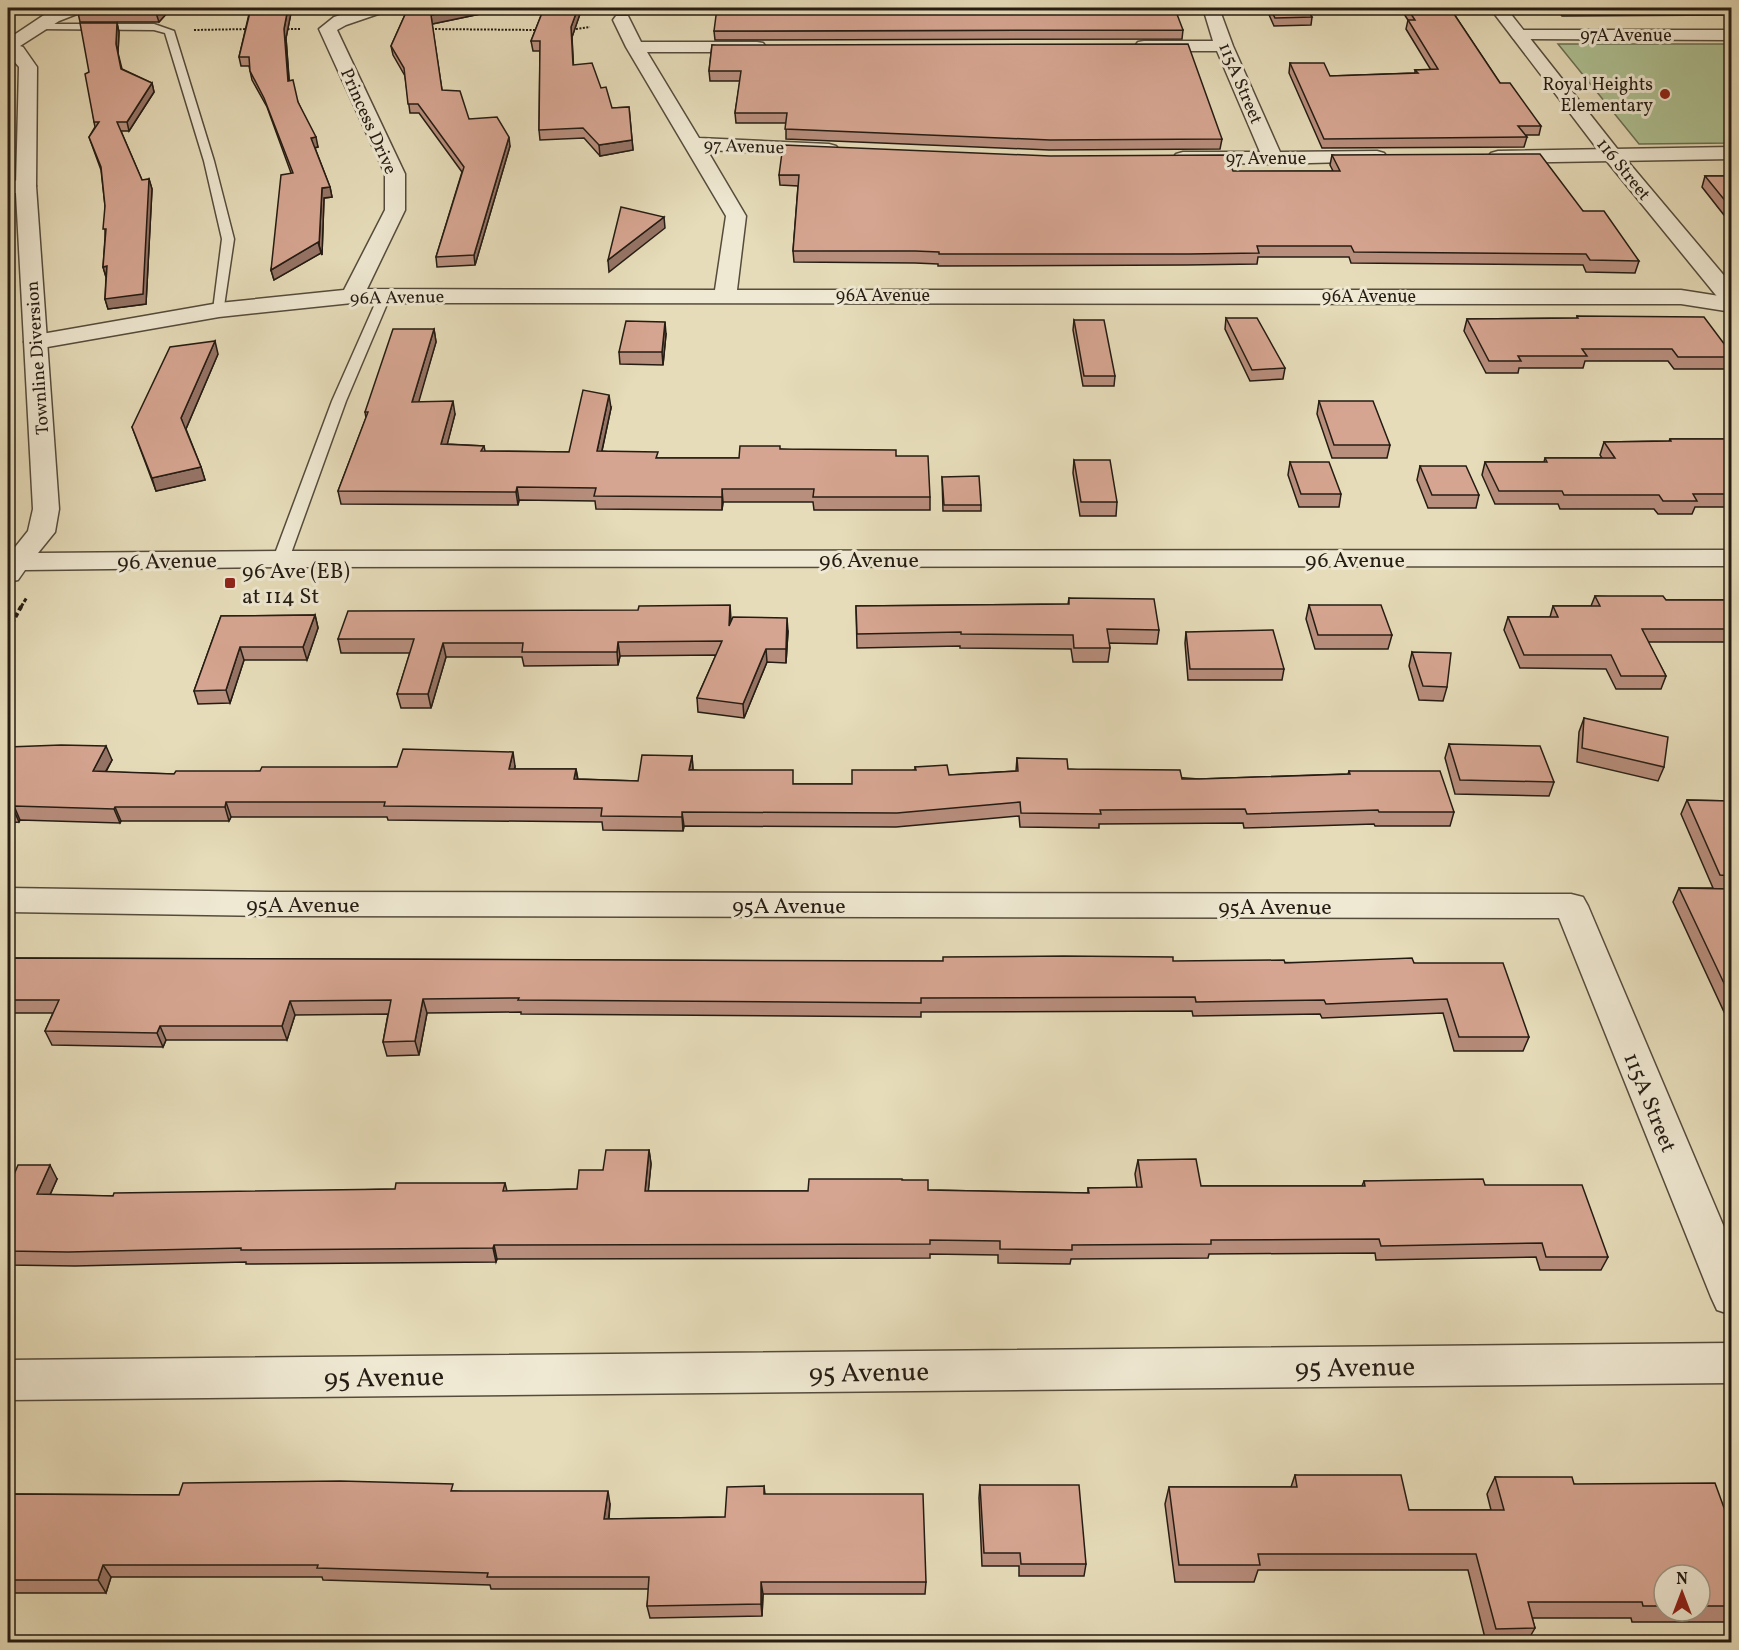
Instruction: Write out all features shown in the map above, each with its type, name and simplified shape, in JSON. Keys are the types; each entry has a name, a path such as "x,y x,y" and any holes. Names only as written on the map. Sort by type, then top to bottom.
{"street":[{"path":"8,47 39,26 76,8"},
{"name":"Princess Drive","path":"352,296 395,210 395,174 328,29 340,21 378,8"},
{"name":"115A Street","path":"1211,8 1224,46 1273,158"},
{"name":"116 Street","path":"1498,8 1612,155 1731,300"},
{"path":"622,20 635,47 736,216 725,295"},
{"name":"97A Avenue","path":"1520,35 1731,35"},
{"path":"1130,46 1224,46"},
{"name":"Townline Diversion","path":"8,47 17,51 28,67 17,186 36,342 46,509 41,532 11,566"},
{"path":"635,47 778,47"},
{"name":"97 Avenue","path":"692,144 851,150"},
{"path":"1475,157 1731,153"},
{"name":"97 Avenue","path":"1167,158 1392,157"},
{"name":"96A Avenue","path":"36,342 219,310 352,296 1681,297 1731,305"},
{"name":"96 Avenue","path":"11,566 281,559 1731,558"},
{"name":"95A Avenue","path":"8,900 271,904 1571,906"},
{"name":"115A Street","path":"1571,906 1731,1297"},
{"name":"95 Avenue","path":"8,1380 1731,1363"}],"lane":[{"path":"39,26 154,27 169,31 209,161 228,239 219,310"},
{"path":"281,559 339,401 384,297"}],"path":[{"path":"564,30 590,27"},
{"path":"190,30 257,29"},
{"path":"279,29 301,29"},
{"path":"422,29 540,30"},
{"path":"8,630 30,591"}],"green space":[{"name":"Royal Heights Elementary","path":"1558,44 1726,44 1731,49 1731,143 1639,144"}],"building":[{"path":"77,8 162,8 156,13 78,13"},
{"path":"251,8 288,8 284,29 288,81 293,80 298,102 316,137 311,138 330,187 322,188 319,245 318,242 271,270 281,175 293,173 264,98 250,71 249,57 239,57"},
{"path":"408,8 468,8 431,15 442,90 460,91 469,119 497,117 509,137 474,255 436,257 464,167 418,104 408,104 404,68 391,46"},
{"path":"544,8 578,8 571,27 573,65 592,63 601,88 606,87 612,108 629,107 632,140 599,145 583,128 539,130 540,41 531,41"},
{"path":"717,8 1169,8 1175,9 1183,30 714,31"},
{"path":"1270,8 1306,8 1312,17 1275,18"},
{"path":"1407,8 1450,8 1500,83 1510,83 1541,126 1518,126 1527,137 1324,139 1290,63 1324,63 1330,76 1418,73 1415,70 1438,69 1408,20 1415,20"},
{"path":"80,23 117,23 116,44 121,69 152,83 127,122 117,122 142,180 149,179 143,294 105,299 107,266 103,267 106,229 103,229 105,206 101,167 89,137 99,122 94,122 85,74 89,72"},
{"path":"1188,44 1222,139 1050,140 785,129 787,113 735,113 741,71 709,71 712,45"},
{"path":"783,145 1050,156 1227,155 1233,171 1340,171 1332,155 1540,154 1583,211 1604,211 1639,261 1590,260 1586,254 1354,252 1351,246 1257,246 1259,253 1189,254 939,254 939,252 915,251 793,251 799,175 779,175"},
{"path":"1705,176 1731,176 1731,208"},
{"path":"621,207 664,217 608,260"},
{"path":"1577,316 1704,317 1731,353 1731,357 1678,357 1672,349 1582,349 1587,356 1518,356 1521,361 1489,361 1467,319 1578,318"},
{"path":"1226,318 1257,318 1285,368 1252,370"},
{"path":"1074,320 1104,320 1115,376 1084,376"},
{"path":"626,321 665,322 662,352 619,352"},
{"path":"393,329 434,329 412,402 453,401 441,444 484,446 481,451 569,452 583,390 609,395 597,451 658,452 656,458 739,458 740,446 780,446 780,449 896,450 896,456 928,456 930,497 813,497 814,489 722,489 722,497 594,496 596,488 517,487 516,492 338,491 368,412 365,412"},
{"path":"215,341 181,418 201,467 152,478 132,427 170,347"},
{"path":"1319,401 1373,401 1390,445 1334,445"},
{"path":"1670,439 1731,439 1731,494 1693,494 1697,501 1663,501 1659,495 1564,495 1562,491 1499,491 1485,462 1547,462 1545,458 1615,458 1604,442 1671,441"},
{"path":"1074,460 1110,460 1117,502 1081,502"},
{"path":"1290,462 1329,462 1341,494 1301,494"},
{"path":"1420,466 1466,466 1479,495 1432,495"},
{"path":"979,476 981,505 944,505 942,477"},
{"path":"1595,596 1663,596 1666,600 1731,600 1731,629 1642,629 1666,676 1621,676 1611,655 1524,655 1508,617 1558,617 1553,606 1600,606"},
{"path":"1069,598 1154,599 1159,630 1107,629 1110,648 1074,648 1073,635 961,634 961,632 857,634 856,606 1069,604"},
{"path":"730,605 729,626 733,617 787,618 786,649 766,649 743,704 697,698 722,641 618,642 617,652 522,652 523,643 443,643 428,694 397,694 414,639 338,639 348,611 638,610 639,606"},
{"path":"1309,605 1381,605 1392,635 1318,635"},
{"path":"315,615 303,647 240,647 226,690 194,691 221,616"},
{"path":"1273,630 1284,669 1190,669 1186,632"},
{"path":"1412,652 1451,653 1447,687 1423,686"},
{"path":"1584,718 1668,737 1664,767 1582,748"},
{"path":"1449,744 1540,746 1554,782 1460,780"},
{"path":"106,746 93,771 174,774 176,771 260,771 262,767 397,767 403,749 513,752 509,769 576,769 574,779 638,781 642,755 692,756 689,770 793,770 793,784 852,784 852,770 916,770 915,767 947,765 949,775 1018,771 1017,758 1067,759 1068,769 1180,770 1182,779 1350,774 1349,771 1440,771 1454,812 1379,812 1378,810 1247,814 1245,809 1100,810 1101,814 1021,813 1020,802 897,813 682,812 682,817 601,816 602,808 384,806 385,802 226,802 225,807 115,807 114,809 14,806 8,808 8,747"},
{"path":"1687,800 1731,801 1731,876 1720,875"},
{"path":"1679,888 1731,889 1731,998"},
{"path":"943,957 1173,957 1173,961 1284,960 1285,963 1412,958 1414,963 1503,963 1529,1037 1459,1037 1447,999 1326,1004 1324,1000 1196,1002 1195,997 921,998 921,1003 423,999 415,1041 383,1042 391,1000 290,1001 282,1026 160,1026 157,1033 45,1031 59,1000 8,1000 8,958 943,961"},
{"path":"606,1150 649,1150 645,1191 808,1191 809,1179 902,1179 928,1180 928,1190 1089,1193 1088,1188 1142,1187 1138,1160 1196,1159 1201,1186 1365,1186 1364,1181 1483,1179 1485,1185 1582,1185 1608,1257 1546,1257 1542,1243 1381,1246 1379,1239 1211,1240 1211,1244 1072,1245 1072,1250 1000,1249 1000,1241 930,1240 930,1244 494,1245 493,1248 8,1251 8,1189 18,1165 50,1165 37,1194 113,1196 114,1193 395,1189 396,1183 505,1183 503,1191 577,1189 579,1170 603,1170"},
{"path":"1295,1475 1401,1475 1409,1510 1504,1510 1495,1477 1572,1477 1574,1484 1715,1483 1731,1527 1731,1606 1712,1606 1712,1563 1652,1563 1652,1606 1643,1606 1642,1602 1528,1602 1535,1628 1496,1629 1476,1554 1258,1554 1260,1565 1179,1565 1169,1487 1297,1487"},
{"path":"340,1481 453,1484 451,1491 608,1491 604,1519 725,1517 727,1487 764,1486 764,1494 923,1494 926,1582 761,1582 761,1604 647,1606 649,1577 487,1577 488,1573 317,1568 318,1565 103,1565 98,1580 8,1580 8,1494 179,1495 183,1483"},
{"path":"980,1485 1079,1485 1086,1564 1021,1564 1020,1553 984,1553"},
{"path":"517,1637 589,1637 589,1642 516,1642"}],"place":[{"name":"Royal Heights Elementary","path":"1665,94"},
{"name":"96 Ave (EB) at 114 St","path":"230,583"}]}
